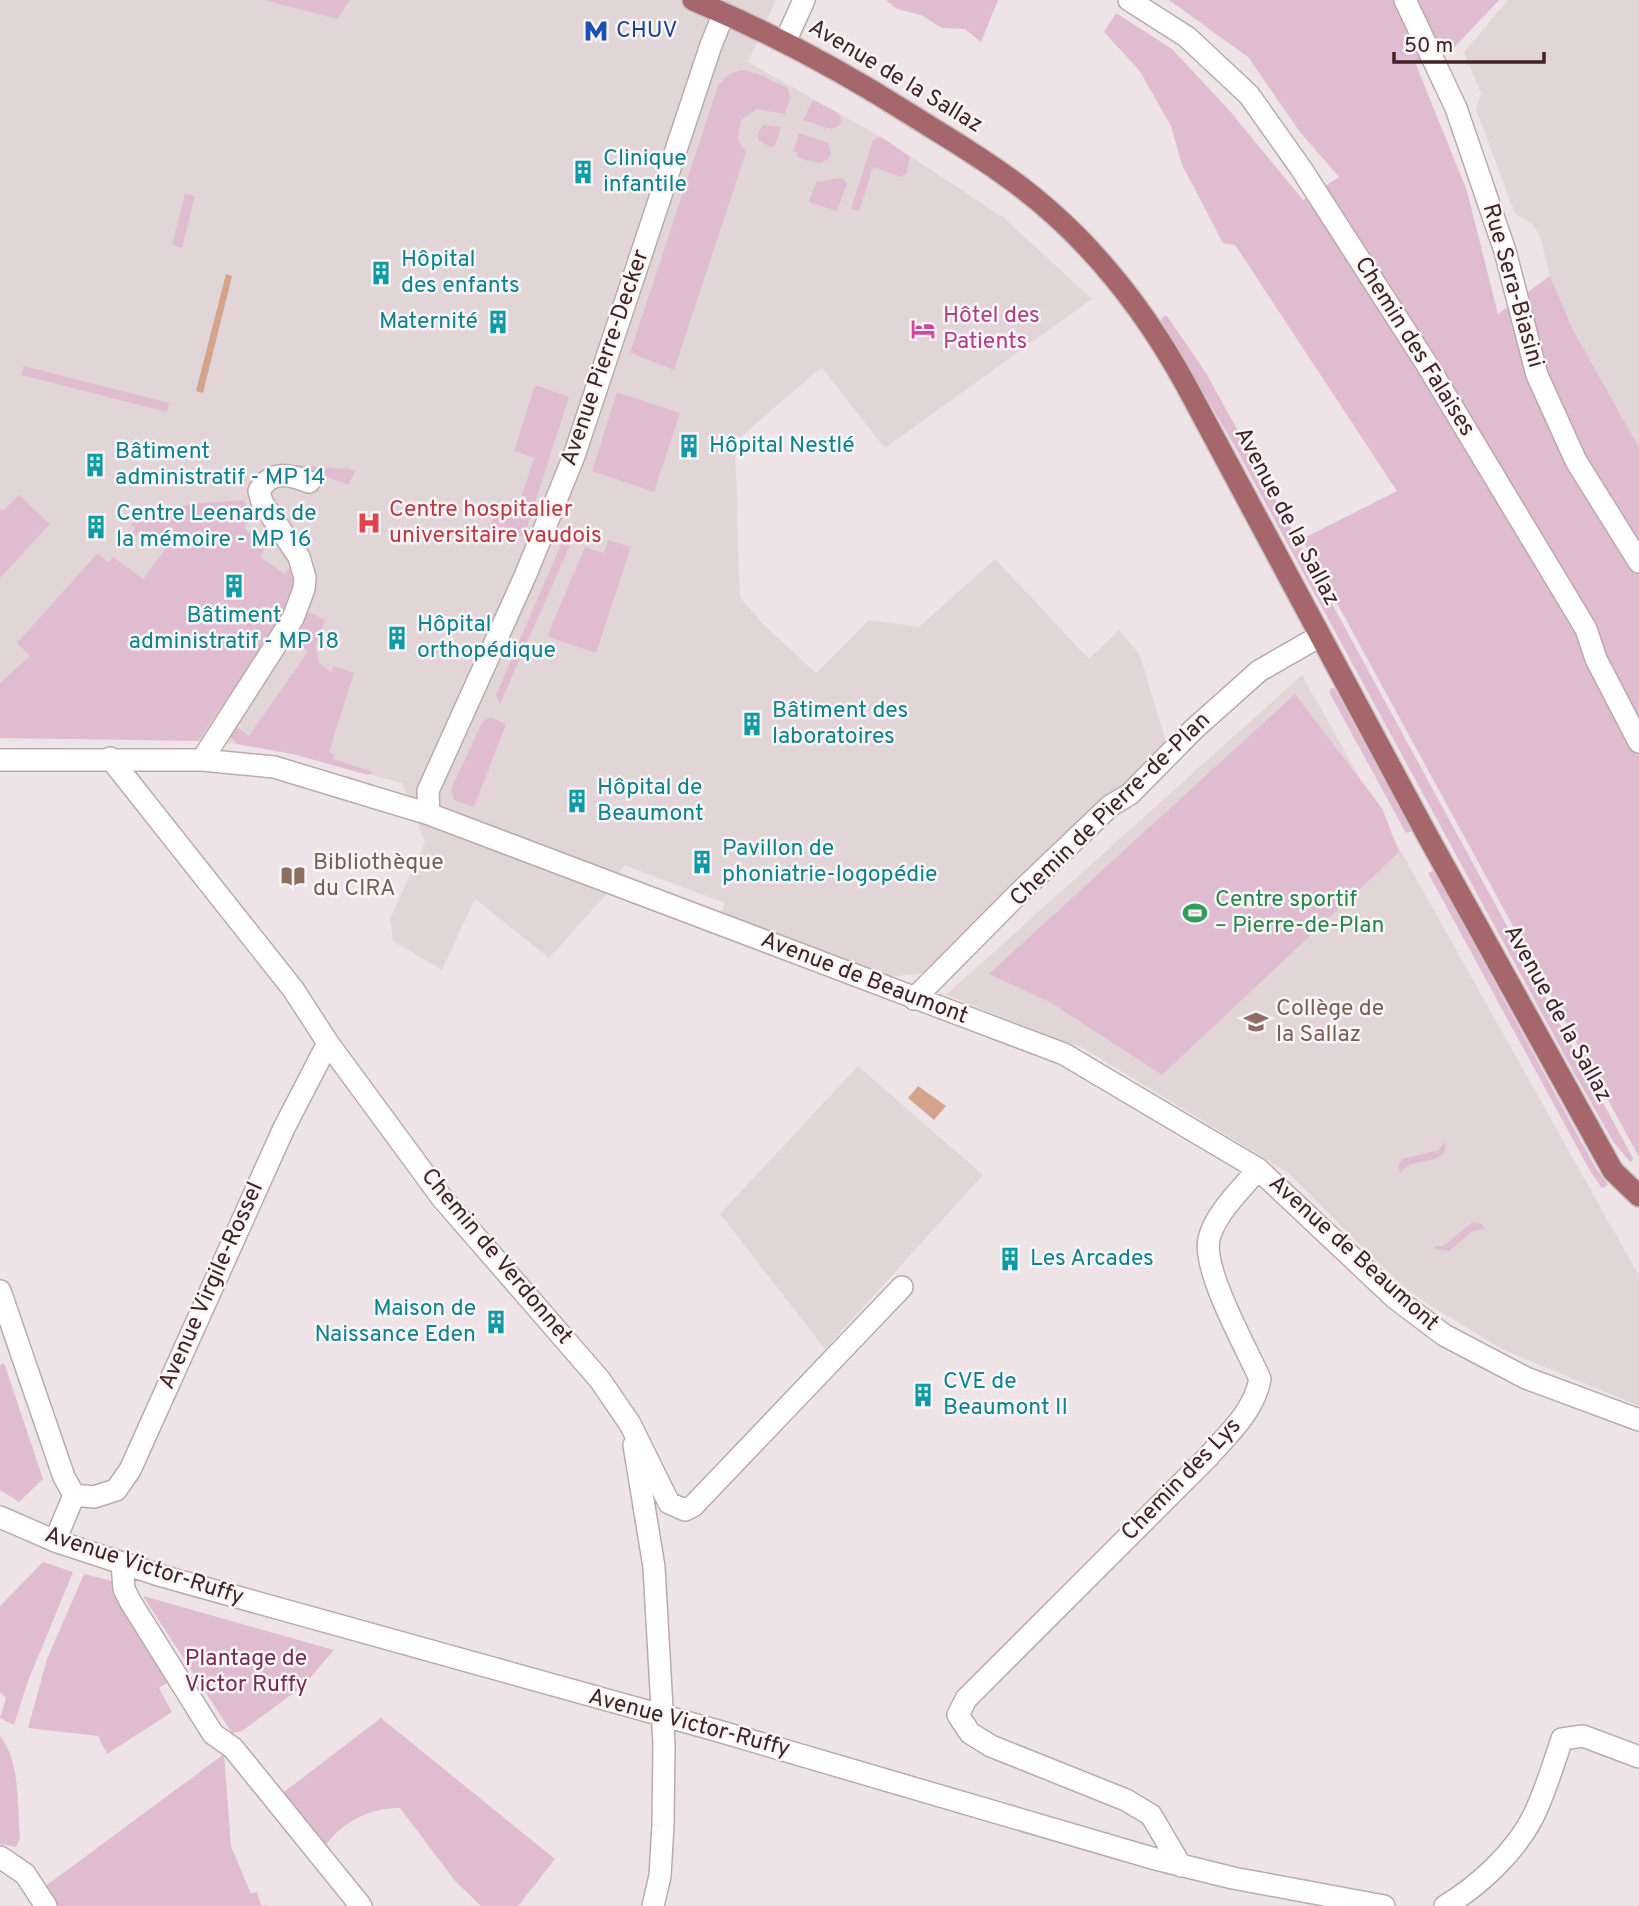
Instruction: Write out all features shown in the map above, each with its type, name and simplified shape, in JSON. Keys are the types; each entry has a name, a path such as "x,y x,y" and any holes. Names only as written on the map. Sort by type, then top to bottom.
{"main road":[{"name":"Avenue de la Sallaz","path":"693,0 785,42 842,72 1003,173 1052,213 1099,261 1164,344 1320,636 1613,1171 1639,1196"}],"street":[{"path":"785,42 804,0"},
{"name":"Chemin des Falaises","path":"1129,0 1187,37 1249,95 1300,167 1426,363 1587,629 1596,659 1639,742"},
{"name":"Rue Sera-Biasini","path":"1405,0 1456,108 1505,251 1537,375 1576,461 1639,562"},
{"name":"Avenue Pierre-Decker","path":"429,814 428,791 521,585 574,456 706,57 724,13"},
{"path":"202,760 293,618 304,589 305,578 299,557 262,502 259,491 266,480 284,474 309,482"},
{"name":"Chemin de Pierre-de-Plan","path":"914,999 1046,867 1110,806 1130,794 1203,721 1259,671 1320,636"},
{"name":"Chemin de Verdonnet","path":"110,758 293,989 328,1043 442,1198 600,1380 630,1424 669,1503 685,1510 712,1486 902,1287"},
{"name":"Avenue de Beaumont","path":"0,760 202,760 274,767 429,814 1064,1054 1258,1169 1376,1281 1426,1322 1473,1352 1526,1378 1639,1420"},
{"name":"Avenue Virgile-Rossel","path":"74,1495 94,1496 116,1490 130,1470 294,1106 328,1043"},
{"name":"Chemin des Lys","path":"1181,1866 1163,1831 1151,1815 1126,1800 991,1746 970,1733 958,1715 966,1699 1209,1456 1245,1415 1257,1394 1260,1379 1208,1265 1209,1239 1217,1220 1258,1169"},
{"path":"0,1291 64,1477 74,1495 55,1541"},
{"path":"630,1424 654,1567 662,1715 663,1825 660,1876 653,1906"},
{"name":"Avenue Victor-Ruffy","path":"0,1517 55,1541 122,1563 662,1715 1181,1866 1384,1906"},
{"path":"122,1563 124,1589 130,1601 213,1734 233,1748 361,1906"},
{"path":"1445,1906 1464,1894 1521,1836 1533,1816 1562,1740 1583,1736 1639,1757"},
{"path":"0,1857 25,1874 46,1906"}],"shaded area":[{"name":"Centre hospitalier universitaire vaudois","path":"0,0 776,0 748,62 881,137 1004,218 1092,299 885,448 822,368 812,375 735,442 740,597 764,625 816,673 869,620 919,627 995,559 1089,659 1119,630 1139,653 1167,745 925,973 890,977 722,912 725,903 624,865 606,895 549,958 475,899 442,970 393,941 390,919 425,842 402,783 293,754 237,744 169,739 0,738"},
{"path":"1508,0 1639,0 1639,447 1573,330 1550,276 1540,236 1532,224 1515,214 1476,109 1481,93 1464,52"},
{"path":"226,274 232,276 203,393 196,391"},
{"name":"Collège de la Sallaz","path":"1302,675 1639,1276 1639,1406 1502,1349 1436,1309 1408,1290 1287,1172 1085,1049 946,995"},
{"path":"858,1066 983,1175 825,1349 720,1214"},
{"path":"918,1086 946,1106 934,1120 908,1098"}],"green space":[{"path":"264,0 350,0 337,19"},
{"path":"886,0 998,0 981,42 965,29 942,28 921,15 897,9"},
{"path":"1169,0 1499,0 1451,51 1415,62 1467,191 1498,314 1550,276 1573,330 1639,447 1639,1157 1302,539 1397,491 1235,245 1223,243 1182,165 1171,126 1139,70 1104,32 1116,13 1172,49 1229,110 1303,200 1339,177 1300,132 1248,57"},
{"path":"741,70 756,73 788,88 790,98 785,114 757,109 741,120 738,139 746,152 674,370 630,353 718,86 727,76"},
{"path":"813,100 838,113 842,121 839,126 831,129 803,120"},
{"path":"763,125 781,127 772,148 758,140 758,132"},
{"path":"799,133 828,143 831,154 828,159 816,163 797,157 798,153 793,151"},
{"path":"881,137 910,157 907,173 901,177 873,167 859,211 851,209 873,140"},
{"path":"842,178 847,183 837,211 809,202 816,182"},
{"path":"185,194 195,196 182,248 172,245"},
{"path":"1167,316 1206,373 1243,440 1633,1158 1631,1163 1614,1143 1572,1069 1234,445 1161,320"},
{"path":"24,366 169,403 167,412 21,375"},
{"path":"535,385 569,397 524,537 490,526 498,501 518,507 534,458 514,451"},
{"path":"617,392 680,413 654,492 592,471"},
{"path":"296,465 348,469 355,471 349,485"},
{"path":"19,495 50,524 0,578 0,509 3,511"},
{"path":"243,500 254,515 244,528 267,546 260,557 285,574 293,562 294,590 288,609 198,741 0,738 0,683 30,656 17,643 97,554 109,562 113,557 143,579 166,548 141,530 136,536 132,533 135,528 131,525 139,518 151,512 182,505"},
{"path":"566,540 570,545 500,704 496,695 562,542"},
{"path":"608,540 631,547 596,653 549,637 548,634 585,547 604,553"},
{"path":"308,612 325,620 316,647 319,663 331,672 333,666 354,673 329,752 334,754 333,759 374,772 368,775 293,754 237,744 231,737 234,725 249,736 308,651 293,640"},
{"path":"1331,688 1335,689 1412,831 1406,833 1329,692"},
{"name":"Centre sportif – Pierre-de-Plan","path":"1295,694 1382,808 1399,852 1162,1075 1050,1002 989,974"},
{"path":"490,717 506,724 474,807 454,800 451,789 483,721"},
{"path":"1434,871 1595,1167 1608,1185 1602,1188 1590,1171 1428,873"},
{"path":"1444,1142 1446,1150 1441,1155 1410,1165 1400,1174 1398,1165 1402,1159 1439,1150"},
{"path":"1473,1222 1480,1223 1486,1229 1473,1231 1449,1251 1436,1249 1434,1246 1443,1246"},
{"path":"4,1363 43,1479 19,1502 0,1490 0,1365"},
{"path":"43,1562 73,1572 28,1681 14,1725 0,1718 6,1698 0,1692 0,1606"},
{"path":"84,1574 112,1581 171,1681 159,1688 172,1712 107,1754 98,1736 28,1728 47,1659"},
{"name":"Plantage de Victor Ruffy","path":"143,1596 334,1650 303,1686 242,1731 232,1733"},
{"path":"381,1718 555,1859 518,1906 481,1906 455,1881 400,1808 367,1813 340,1830 325,1846 280,1795"},
{"path":"0,1736 12,1759 17,1785 20,1838 16,1847 0,1844"},
{"path":"224,1754 231,1846 251,1894 257,1892 261,1905 268,1906 53,1906 43,1888"}],"place":[{"name":"CHUV","path":"596,31"},
{"name":"Clinique infantile","path":"583,172"},
{"name":"Hôpital des enfants","path":"381,273"},
{"name":"Maternité","path":"498,322"},
{"name":"Hôtel des Patients","path":"923,329"},
{"name":"Hôpital Nestlé","path":"689,446"},
{"name":"Bâtiment administratif - MP 14","path":"95,465"},
{"name":"Centre hospitalier universitaire vaudois","path":"369,523"},
{"name":"Centre Leenards de la mémoire - MP 16","path":"96,527"},
{"name":"Bâtiment administratif - MP 18","path":"234,586"},
{"name":"Hôpital orthopédique","path":"397,638"},
{"name":"Bâtiment des laboratoires","path":"752,724"},
{"name":"Hôpital de Beaumont","path":"577,801"},
{"name":"Pavillon de phoniatrie-logopédie","path":"702,862"},
{"name":"Bibliothèque du CIRA","path":"293,876"},
{"name":"Centre sportif – Pierre-de-Plan","path":"1195,913"},
{"name":"Collège de la Sallaz","path":"1256,1022"},
{"name":"Les Arcades","path":"1010,1259"},
{"name":"Maison de Naissance Eden","path":"496,1322"},
{"name":"CVE de Beaumont II","path":"923,1395"}]}
